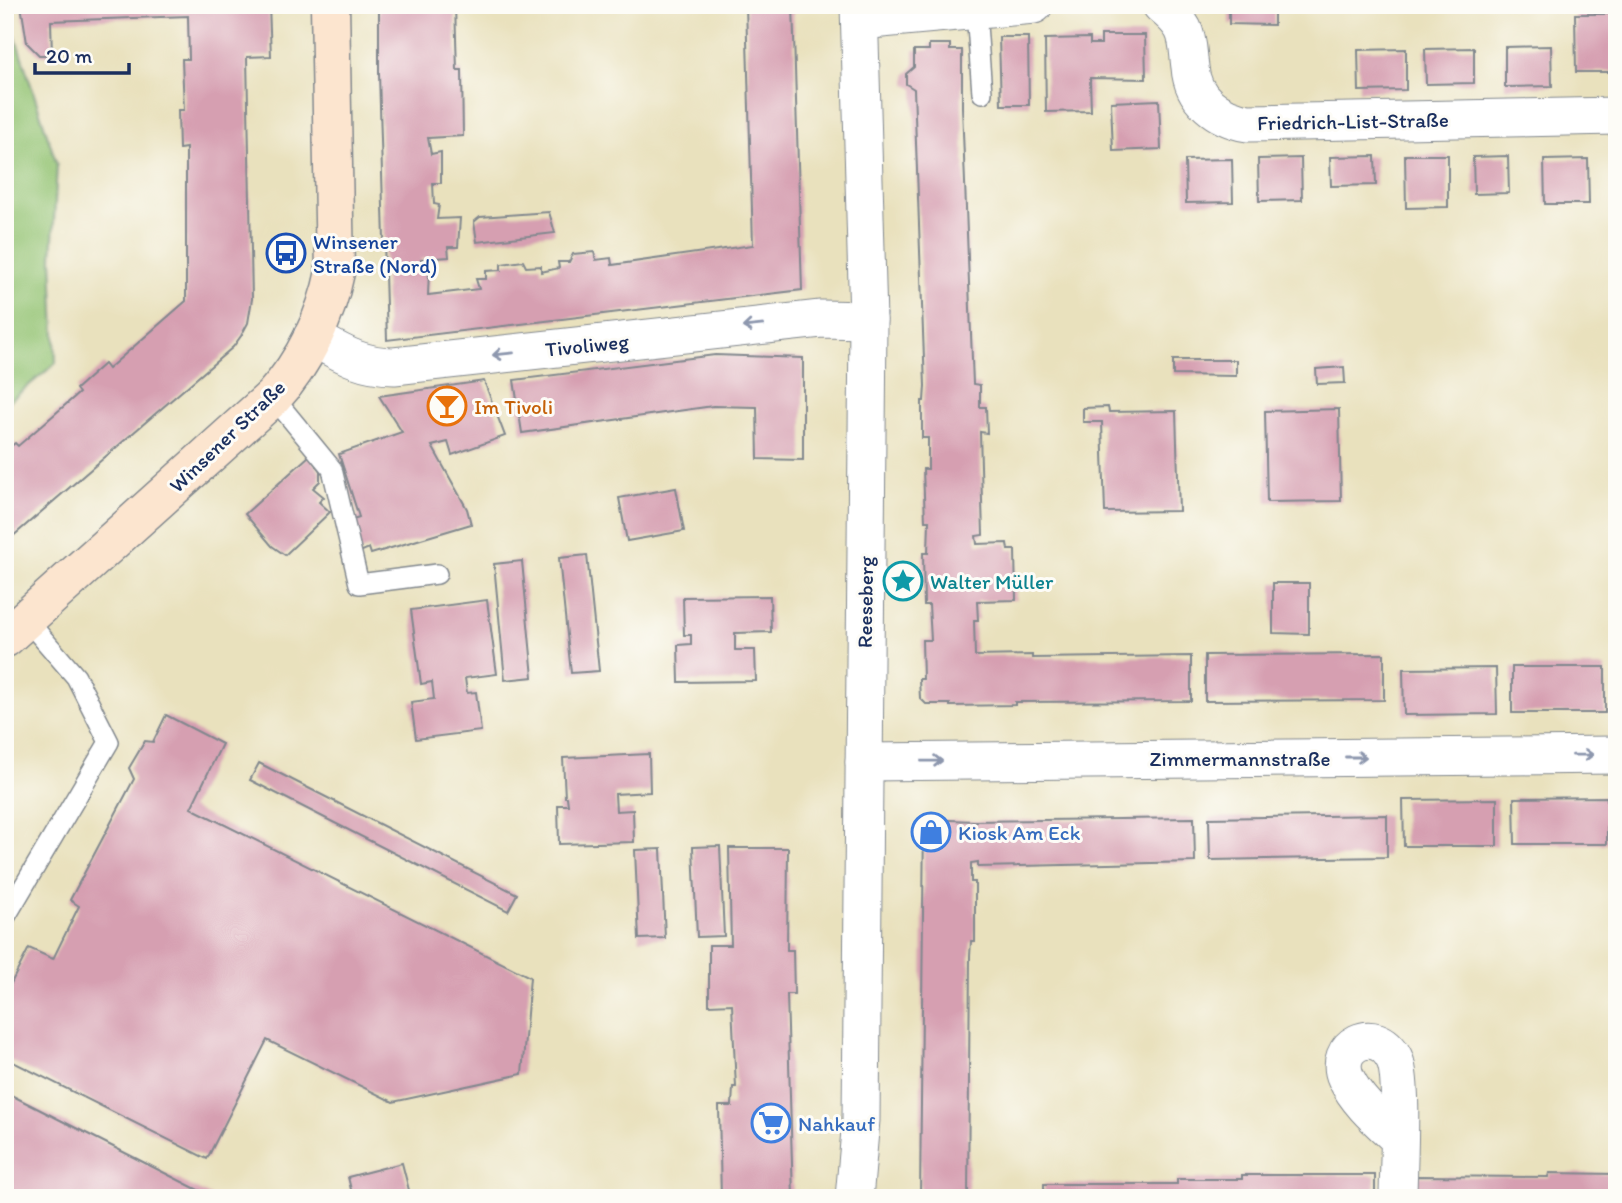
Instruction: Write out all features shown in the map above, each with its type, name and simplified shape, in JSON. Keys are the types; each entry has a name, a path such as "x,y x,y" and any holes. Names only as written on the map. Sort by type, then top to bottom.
{"main road":[{"name":"Winsener Straße","path":"16,628 273,397 300,362 325,308 335,272 330,5"}],"street":[{"path":"860,13 976,11 1034,5"},
{"name":"Friedrich-List-Straße","path":"1161,5 1184,31 1191,78 1198,94 1217,113 1238,122 1617,116"},
{"name":"Reeseberg","path":"854,1198 861,1120 869,320 860,13"},
{"name":"Tivoliweg","path":"312,337 362,363 394,366 821,319 869,320"},
{"name":"Zimmermannstraße","path":"864,762 1617,755"},
{"path":"1398,1198 1399,1139"}],"lane":[{"path":"976,11 982,93"},
{"path":"273,397 332,469 359,584 437,574"},
{"path":"5,918 109,742 76,677 16,628"}],"green space":[{"path":"5,5 57,165 52,258 56,363 5,405"}],"building":[{"path":"21,5 269,5 271,56 247,57 252,299 248,323 241,336 233,347 5,543 5,451 15,443 18,446 79,393 76,389 104,364 108,369 186,301 186,148 179,149 178,110 184,110 182,59 189,59 188,16 51,21 52,55 39,55 27,43"},
{"path":"379,5 455,5 457,70 462,70 463,136 428,138 431,154 441,152 441,183 433,183 434,204 439,205 437,219 460,218 458,247 448,247 449,257 421,259 423,272 429,271 428,295 479,289 476,279 486,279 486,271 501,270 501,264 523,261 526,267 541,266 541,272 559,268 558,262 569,262 573,254 594,252 596,260 611,258 612,265 753,245 746,5 793,5 802,290 387,340"},
{"path":"1229,5 1274,5 1274,25 1229,24"},
{"path":"1575,14 1617,14 1617,72 1576,72"},
{"path":"1101,35 1145,35 1146,79 1090,78 1091,111 1046,112 1045,39 1090,38 1090,44 1101,44"},
{"path":"999,37 1028,37 1029,105 1001,105"},
{"path":"929,44 950,44 950,50 962,50 973,384 980,385 980,407 986,407 987,433 980,432 983,535 976,536 977,544 1007,543 1008,550 1015,550 1016,600 977,601 978,620 974,620 975,656 1191,656 1191,701 1015,702 1015,705 950,706 926,704 920,698 919,679 923,679 922,640 931,640 929,605 924,605 923,553 928,553 929,521 925,521 923,469 928,469 928,438 922,438 922,401 925,386 914,89 906,84 906,74 914,67 914,50 929,50"},
{"path":"1551,46 1552,86 1505,87 1505,47"},
{"path":"1474,48 1474,83 1426,84 1425,49"},
{"path":"1406,49 1406,90 1359,91 1358,50"},
{"path":"1159,100 1161,149 1113,151 1111,102"},
{"path":"1405,155 1448,155 1448,207 1406,208"},
{"path":"1375,156 1376,185 1331,186 1330,157"},
{"path":"1508,156 1509,193 1474,194 1473,157"},
{"path":"1301,158 1302,200 1259,201 1258,159"},
{"path":"1232,159 1233,202 1186,203 1185,160"},
{"path":"1588,159 1589,204 1545,204 1544,160"},
{"path":"549,212 555,233 477,242 474,222 480,217"},
{"path":"715,355 803,358 803,460 758,459 757,407 713,406 522,433 514,380"},
{"path":"1173,360 1236,360 1236,376 1173,375"},
{"path":"1344,367 1345,383 1317,384 1316,369"},
{"path":"484,381 505,436 452,455 448,442 432,446 467,509 471,524 371,554 369,548 360,552 350,520 359,517 339,454 402,432 379,396"},
{"path":"1108,407 1109,412 1176,411 1179,511 1105,512 1102,422 1083,422 1083,408"},
{"path":"1339,409 1341,501 1267,502 1265,411"},
{"path":"309,456 320,471 320,481 313,488 324,497 319,502 330,512 285,555 272,546 245,514"},
{"path":"676,488 684,531 627,541 619,498"},
{"path":"587,555 599,671 571,673 559,558"},
{"path":"522,561 533,677 505,680 494,564"},
{"path":"1273,583 1309,583 1309,634 1273,633"},
{"path":"770,596 771,632 735,633 735,650 755,650 756,681 679,682 678,645 691,644 691,635 684,635 683,597"},
{"path":"487,600 497,674 465,678 467,693 476,692 481,731 416,739 411,702 434,699 432,682 421,684 411,610"},
{"path":"1384,654 1384,700 1205,701 1205,655"},
{"path":"1512,667 1605,667 1605,713 1512,713"},
{"path":"1496,668 1497,714 1404,715 1403,669"},
{"path":"166,715 222,744 191,808 530,977 522,1074 393,1102 267,1040 207,1159 5,1058 5,995 29,948 53,959 79,906 70,900 134,779 129,768 145,741 153,742"},
{"path":"649,754 650,792 615,794 616,811 633,810 634,842 559,844 558,805 568,805 565,797 563,758"},
{"path":"259,763 517,894 508,911 250,780"},
{"path":"1607,797 1607,844 1515,844 1514,798"},
{"path":"1497,799 1497,846 1404,846 1403,800"},
{"path":"1387,815 1387,857 1210,860 1209,818"},
{"path":"1194,818 1195,862 978,867 978,862 971,863 971,882 975,882 975,941 971,941 970,956 968,1198 920,1198 924,819 975,821"},
{"path":"720,846 724,936 697,937 693,847"},
{"path":"729,848 788,848 787,950 793,950 794,994 787,994 793,1198 721,1198 719,1106 732,1106 733,1087 736,1087 732,1004 709,1005 709,945 731,945"},
{"path":"661,849 665,938 639,939 635,850"},
{"path":"5,1092 214,1198 5,1198"},
{"path":"402,1163 411,1198 353,1198 348,1177"},
{"path":"1549,1173 1617,1174 1617,1198 1416,1198 1416,1176 1548,1177"},
{"path":"1242,1175 1375,1175 1375,1198 1044,1198 1044,1184 1177,1184 1177,1179 1242,1179"}],"place":[{"name":"Winsener Straße (Nord)","path":"286,253"},
{"name":"Im Tivoli","path":"447,406"},
{"name":"Walter Müller","path":"903,581"},
{"name":"Kiosk Am Eck","path":"931,832"},
{"name":"Nahkauf","path":"771,1123"}]}
